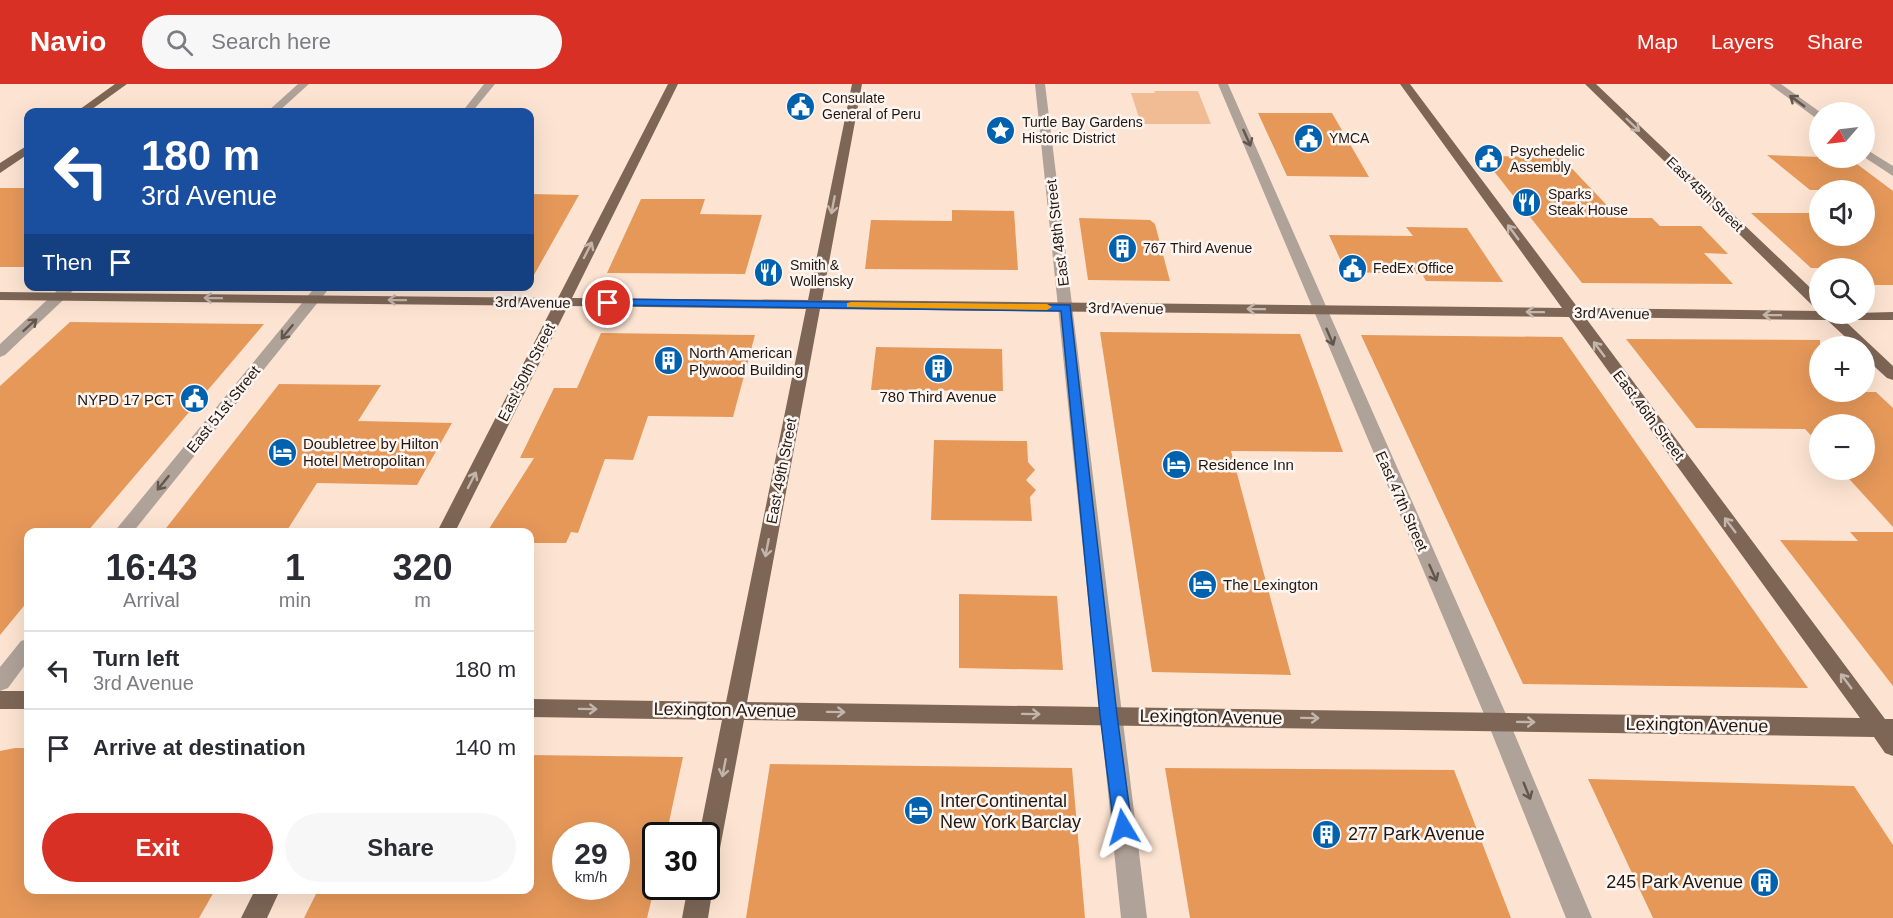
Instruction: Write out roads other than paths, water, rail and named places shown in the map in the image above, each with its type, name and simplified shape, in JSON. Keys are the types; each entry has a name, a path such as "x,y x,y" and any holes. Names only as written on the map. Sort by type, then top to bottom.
{"main road":[{"path":"87,108 122,84"},
{"name":"East 50th Street","path":"448,528 673,84"},
{"name":"East 49th Street","path":"713,822 857,84"},
{"name":"East 46th Street","path":"1405,84 1573,313 1889,734"},
{"name":"East 45th Street","path":"1590,84 1809,295"},
{"path":"0,169 24,152"},
{"name":"3rd Avenue","path":"0,296 66,292 319,293 562,302 1573,313 1809,311"},
{"name":"3rd Avenue","path":"1875,315 1893,316"},
{"name":"East 45th Street","path":"1840,324 1852,336"},
{"name":"East 45th Street","path":"1875,358 1893,375"},
{"path":"0,700 24,700"},
{"name":"Lexington Avenue","path":"534,708 1498,721 1889,734"},
{"path":"254,918 266,894"},
{"path":"695,918 698,900"}],"street":[{"path":"277,108 304,84"},
{"path":"470,108 490,84"},
{"name":"East 48th Street","path":"1040,84 1066,307 1108,715 1134,918"},
{"name":"East 47th Street","path":"1223,84 1498,721 1579,918"},
{"path":"1774,84 1809,110"},
{"path":"1875,159 1893,172"},
{"path":"0,352 66,292"},
{"name":"East 51st Street","path":"126,528 319,293"},
{"path":"0,682 24,652"}],"place":[{"name":"Consulate General of Peru","path":"801,106"},
{"name":"Turtle Bay Gardens Historic District","path":"1001,130"},
{"name":"YMCA","path":"1308,138"},
{"name":"Psychedelic Assembly","path":"1489,159"},
{"name":"Sparks Steak House","path":"1527,202"},
{"name":"767 Third Avenue","path":"1122,248"},
{"name":"FedEx Office","path":"1352,268"},
{"name":"Smith & Wollensky","path":"769,273"},
{"name":"North American Plywood Building","path":"668,361"},
{"name":"780 Third Avenue","path":"938,369"},
{"name":"NYPD 17 PCT","path":"195,399"},
{"name":"Doubletree by Hilton Hotel Metropolitan","path":"282,452"},
{"name":"Residence Inn","path":"1177,464"},
{"name":"The Lexington","path":"1202,584"},
{"name":"InterContinental New York Barclay","path":"919,811"},
{"name":"277 Park Avenue","path":"1327,834"},
{"name":"245 Park Avenue","path":"1764,882"}]}
